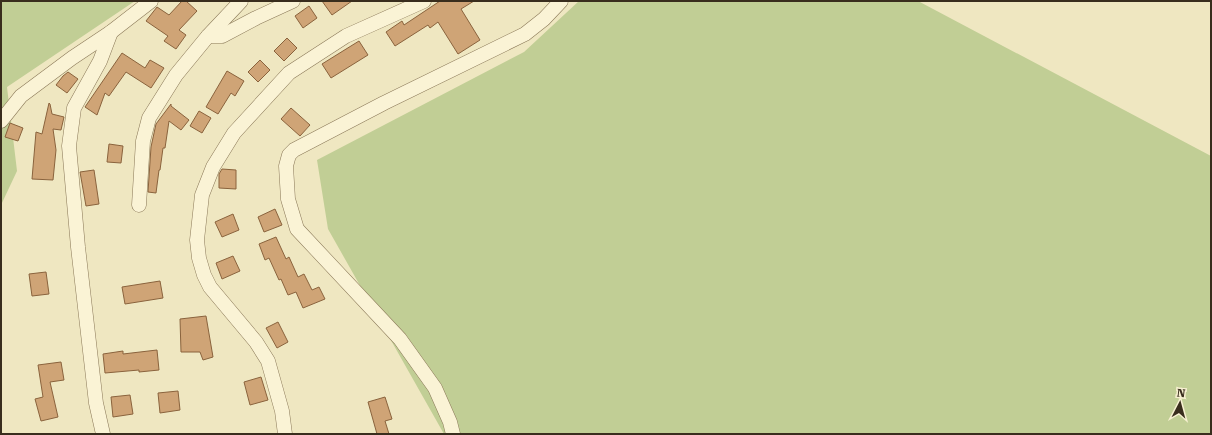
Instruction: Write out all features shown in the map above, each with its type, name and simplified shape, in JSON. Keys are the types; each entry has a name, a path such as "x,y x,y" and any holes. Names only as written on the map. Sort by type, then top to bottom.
{"street":[{"path":"1,121 21,96 152,1"},
{"path":"139,205 143,141 150,118 176,75 208,36 241,1"},
{"path":"208,36 222,36 293,1"},
{"path":"285,434 282,411 268,361 256,342 210,287 204,275 199,258 197,240 202,195 213,167 234,133 289,73 346,36 424,1"},
{"path":"453,434 450,422 435,388 400,339 297,229 288,199 286,166 289,155 294,150 384,103 525,34 544,19 561,1"},
{"path":"103,434 96,403 78,247 70,146 74,108 100,61 111,32"}],"green space":[{"path":"1,1 135,1 7,87 17,171 1,205"},
{"path":"579,1 918,1 1211,156 1211,434 444,434 328,229 317,160 524,52"}],"building":[{"path":"182,1 186,1 197,11 179,30 186,35 176,49 164,41 168,36 146,21 157,7 169,15"},
{"path":"322,1 352,1 332,15"},
{"path":"440,1 474,1 461,9 480,40 458,54 438,22 430,28 428,25 395,46 386,32 402,21 404,25"},
{"path":"309,6 317,18 303,28 295,16"},
{"path":"287,38 297,48 284,61 274,51"},
{"path":"359,41 368,55 331,78 322,64"},
{"path":"122,53 145,68 150,60 164,68 151,88 126,72 109,96 105,93 97,115 85,107"},
{"path":"260,60 270,70 258,82 248,72"},
{"path":"227,71 244,81 235,96 231,93 218,114 206,107"},
{"path":"68,72 78,79 67,93 56,85"},
{"path":"49,103 52,114 64,117 61,130 53,129 56,150 53,180 32,179 36,132 42,134"},
{"path":"171,104 171,106 189,120 181,130 169,121 156,193 148,192 151,147 156,124"},
{"path":"291,108 310,125 300,136 281,119"},
{"path":"199,111 211,118 202,133 190,126"},
{"path":"10,123 23,128 18,141 5,137"},
{"path":"109,144 123,146 121,163 107,162"},
{"path":"222,169 236,170 236,189 219,188 219,174"},
{"path":"94,170 99,204 86,206 80,172"},
{"path":"275,209 282,225 264,232 258,217"},
{"path":"233,214 239,230 222,237 215,222"},
{"path":"276,237 286,259 289,257 298,277 304,274 312,290 319,287 325,299 303,308 296,292 288,295 269,258 265,260 259,244"},
{"path":"233,256 240,271 222,279 216,263"},
{"path":"46,272 49,294 32,296 29,274"},
{"path":"160,281 163,298 125,304 122,287"},
{"path":"206,316 213,357 203,360 200,352 181,352 180,319"},
{"path":"278,322 288,342 277,348 266,328"},
{"path":"157,350 159,370 105,373 103,354 123,351 123,354"},
{"path":"61,362 64,380 50,382 58,417 41,421 35,399 43,397 38,365"},
{"path":"261,377 268,400 250,405 244,382"},
{"path":"178,391 180,410 160,413 158,393"},
{"path":"130,395 133,414 113,417 111,397"},
{"path":"385,397 392,419 385,421 389,434 377,434 368,402"}]}
